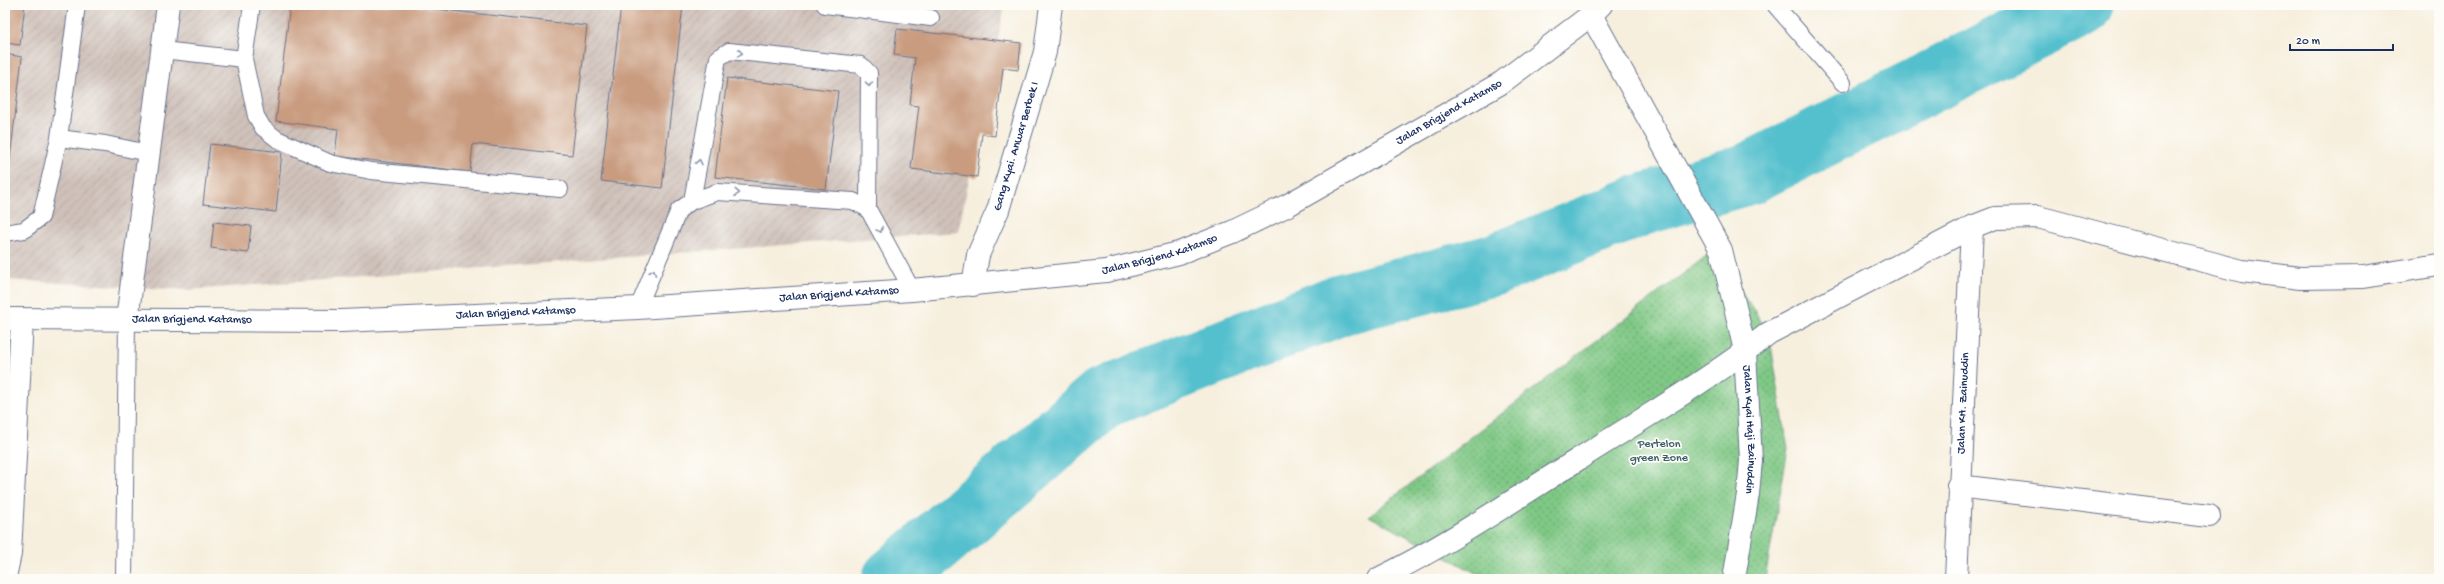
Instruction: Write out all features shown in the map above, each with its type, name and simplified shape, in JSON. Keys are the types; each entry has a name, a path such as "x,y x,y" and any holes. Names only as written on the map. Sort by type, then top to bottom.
{"street":[{"path":"127,320 168,5"},
{"name":"Gang Kyai. Anwar Berbek I","path":"973,284 978,255 998,210 1045,52 1050,5"},
{"name":"Jalan Brigjend Katamso","path":"14,320 341,321 638,308 912,290 1106,271 1179,253 1232,232 1288,205 1501,83 1596,10"},
{"name":"Jalan Kyai Haji Zainuddin","path":"1596,10 1648,116 1720,250 1745,351 1750,460 1748,494 1734,579"},
{"path":"1378,579 1406,565 1540,483 1745,351 1769,333 1972,227 1995,218 2038,217 2242,271 2300,278 2363,277 2439,265"},
{"name":"Jalan KH. Zainuddin","path":"1956,579 1958,486 1972,227"},
{"path":"5,577 10,554 14,320"},
{"path":"1958,486 2209,516"}],"lane":[{"path":"5,233 24,230 41,217 59,138 77,5"},
{"path":"252,5 244,59 256,116 263,128 277,139 330,163 371,171 560,189"},
{"path":"826,5 931,18"},
{"path":"1775,5 1843,83"},
{"path":"162,50 244,59"},
{"path":"692,201 718,58 729,51 861,65 870,73 868,208 912,290"},
{"path":"59,138 105,144 148,153"},
{"path":"638,308 679,210 692,201 717,192 853,201 868,208"},
{"path":"124,579 127,320"}],"shaded area":[{"path":"5,5 1005,5 958,232 189,290 5,280"}],"green space":[{"name":"Pertelon green Zone","path":"1714,250 1769,333 1788,449 1765,579 1487,579 1369,516"}],"building":[{"path":"5,5 25,5 20,45 5,43"},
{"path":"290,5 400,5 587,26 572,155 473,144 470,172 335,156 338,129 276,121"},
{"path":"621,5 683,5 662,188 601,181"},
{"path":"897,29 1021,43 1018,70 1003,68 995,136 982,134 977,177 911,169 919,106 910,105 915,58 894,55"},
{"path":"5,54 22,57 6,193 5,193"},
{"path":"727,78 838,91 826,189 715,177"},
{"path":"210,144 282,152 276,212 203,204"},
{"path":"214,222 251,226 248,253 211,248"}],"waterway":[{"path":"893,579 1103,398 1342,304 1494,265 1641,205 1748,174 2083,5"}]}
